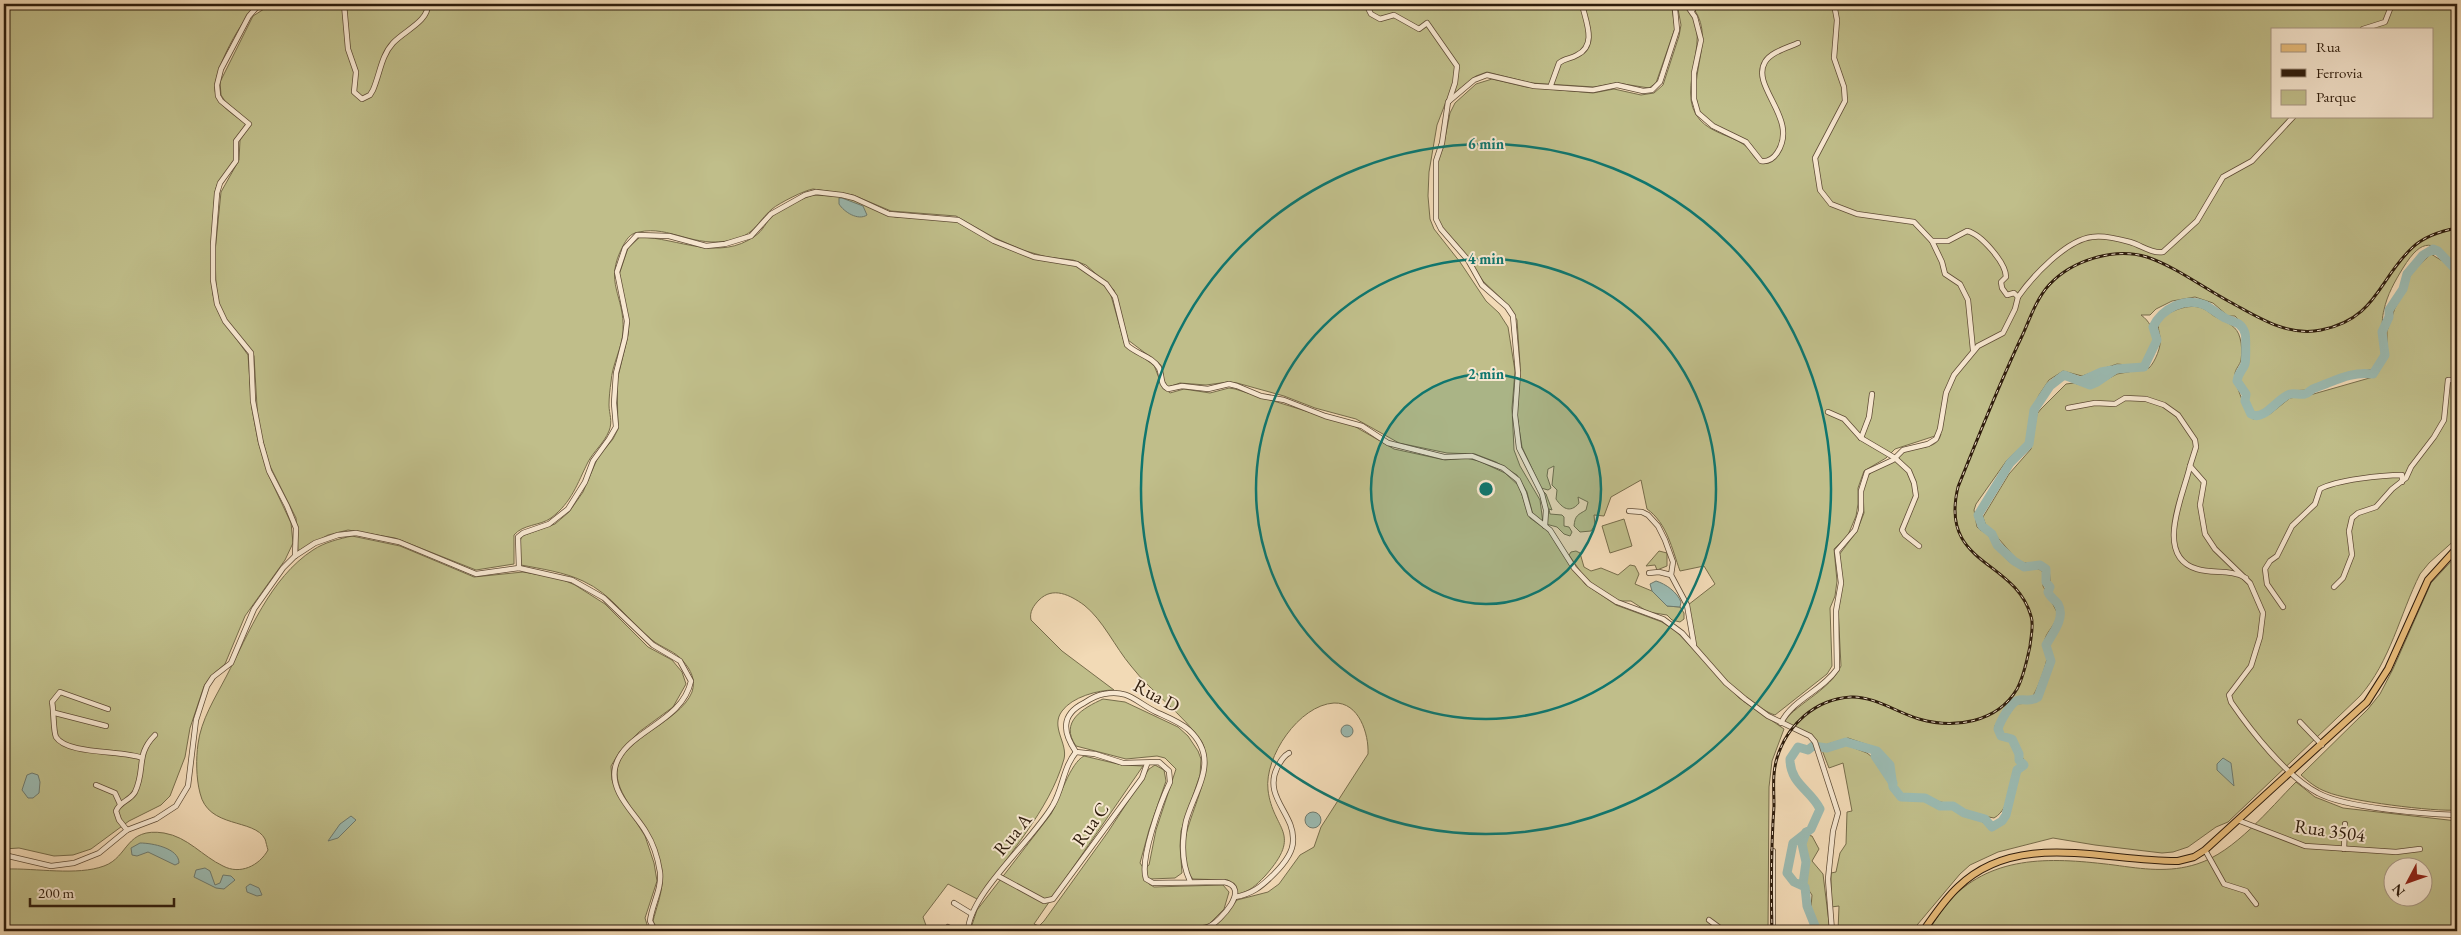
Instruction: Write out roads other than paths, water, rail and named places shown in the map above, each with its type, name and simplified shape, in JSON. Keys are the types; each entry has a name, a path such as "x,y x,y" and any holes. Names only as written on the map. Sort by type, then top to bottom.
{"main road":[{"path":"1923,931 1943,903 1963,882 1987,867 2010,858 2050,852 2178,861 2205,850 2240,821 2322,745 2376,691 2394,657 2428,580 2457,548"}],"street":[{"path":"265,4 256,8 249,16 221,69 216,85 221,102 249,124 236,141 236,161 220,183 217,193 212,245 213,280 217,304 225,321 251,352 253,401 260,443 269,471 293,520 297,536 295,556"},
{"path":"344,4 348,49 355,67 354,92 362,99 370,95 373,90 386,52 398,38 425,16 428,4"},
{"path":"1366,4 1369,12 1380,19 1394,14 1419,28 1427,23 1457,66 1455,83 1448,102 1444,134 1436,161 1436,219 1441,229 1468,260 1482,285 1507,307 1513,316 1517,338 1518,373 1515,415 1520,448 1542,494 1546,510 1545,526"},
{"path":"1551,85 1559,63 1578,55 1586,45 1589,33 1582,4"},
{"path":"1448,102 1474,80 1484,76 1497,76 1526,85 1551,85 1593,90 1617,85 1643,91 1652,90 1660,82 1677,30 1675,9 1678,4"},
{"path":"1686,4 1692,11 1701,40 1694,73 1694,99 1698,113 1713,126 1746,142 1761,162 1770,160 1775,155 1783,137 1781,119 1764,82 1764,63 1774,53 1798,44"},
{"path":"1692,11 1696,4"},
{"path":"1834,4 1837,20 1834,58 1844,87 1846,101 1815,158 1820,190 1826,199 1836,206 1857,214 1914,222 1932,241 1942,262 1945,274 1960,284 1968,300 1973,350"},
{"path":"2366,28 2385,22 2392,4"},
{"path":"1781,723 1792,708 1832,676 1837,669 1836,611 1841,583 1837,551 1855,530 1861,511 1860,491 1864,477 1872,469 1895,458 1903,450 1928,444 1936,439 1940,429 1949,384 1973,350 2003,334 2015,309 2018,297 2047,264 2067,249 2089,237 2123,240 2155,252 2163,252 2197,221 2222,177 2252,161 2292,118"},
{"path":"519,568 518,537 523,533 549,524 568,509 585,482 593,461 610,440 616,427 614,403 616,373 625,338 627,321 616,272 620,256 629,242 637,235 669,236 706,246 737,242 757,232 768,218 777,211 805,195 816,192 848,196 889,214 958,220 994,241 1034,257 1072,262 1082,266 1111,290 1124,340 1130,348 1156,364 1165,387 1173,389 1186,386 1208,390 1229,384 1362,426 1394,445 1444,457 1467,455 1486,460 1514,475 1524,493 1530,514 1555,535 1574,568 1589,584 1616,602 1663,619 1682,633 1734,691 1756,708 1781,723 1813,738 1816,742 1838,814 1833,831 1828,879 1832,931"},
{"path":"1932,241 1948,241 1967,231 1976,234 1992,250 2005,271 2006,277 2001,285 2004,292 2008,296 2014,293 2018,297"},
{"path":"2334,587 2343,578 2352,555 2349,531 2352,518 2358,513 2376,507 2402,482 2444,420 2448,380 2457,380"},
{"path":"1861,438 1869,417 1872,394"},
{"path":"2068,408 2095,402 2115,404 2125,398 2146,399 2164,405 2178,415 2195,440 2196,447 2174,518 2174,543 2177,552 2187,565 2196,569 2235,573 2248,580"},
{"path":"1828,412 1844,419 1861,438 1895,458 1908,471 1914,483 1916,496 1902,530 1905,535 1919,546"},
{"path":"2190,466 2204,482 2200,505 2205,534 2215,549 2248,580 2262,608 2260,637 2251,666 2230,691 2229,698 2259,740 2292,772 2318,793 2340,801 2426,813 2457,815"},
{"path":"2283,607 2267,584 2265,569 2270,561 2277,556 2292,526 2315,504 2320,490 2344,481 2391,474 2402,475 2402,482"},
{"path":"1629,512 1642,512 1658,526 1672,556 1671,575 1687,605 1692,641 1696,648"},
{"path":"4,855 51,866 64,866 99,853 127,830 167,813 182,798 188,786 196,720 207,686 213,677 231,663 254,609 278,574 295,556 328,538 356,533 399,542 432,558 476,574 519,568 572,580 596,592 619,611 653,645 680,661 691,681 689,689 677,709 653,725 626,749 615,767 614,775 619,791 647,834 660,872 660,883 650,921 655,931"},
{"path":"1649,573 1659,572 1671,575"},
{"path":"108,708 60,692 53,699 55,733 61,741 91,752 129,754 142,758"},
{"name":"Rua D","path":"1076,752 1065,730 1068,715 1078,706 1096,696 1115,692 1125,693 1181,725 1194,736 1201,750 1204,765 1202,783 1187,819 1183,841 1184,862 1190,881"},
{"path":"55,714 106,726"},
{"path":"2300,722 2322,745"},
{"path":"127,830 117,816 116,811 120,804 129,799 134,793 140,777 144,747 155,735"},
{"path":"1076,752 1095,754 1123,763 1147,764 1153,761 1163,764 1170,776 1151,834 1145,865 1146,879 1153,883 1190,881 1230,883 1234,888 1235,897"},
{"name":"Rua A","path":"967,931 972,914 998,876 1053,805 1067,765 1076,752"},
{"path":"1188,931 1208,927 1214,923 1235,897 1247,895 1265,883 1283,864 1293,843 1290,827 1276,799 1273,785 1279,763 1289,753"},
{"name":"Rua C","path":"998,876 1044,901 1053,899 1142,778 1147,764"},
{"path":"96,785 115,793 120,804"},
{"name":"Rua 3504","path":"2240,821 2294,843 2344,849 2396,852 2420,849"},
{"path":"2344,849 2346,824"},
{"path":"2205,850 2224,884 2246,892 2256,904"},
{"path":"1773,852 1773,931"},
{"path":"954,903 972,914"},
{"path":"1710,920 1724,931"},
{"path":"948,927 955,931"}],"water":[{"path":"839,198 863,206 867,215 860,217 848,213 839,204"},
{"path":"1656,581 1664,584 1674,592 1681,602 1680,607 1667,606 1652,591 1650,584"},
{"path":"1347,725 1353,731 1347,737 1341,731"},
{"path":"2223,758 2231,763 2234,786 2217,770 2217,764"},
{"path":"32,773 38,775 40,782 39,793 33,798 28,798 22,790 27,775"},
{"path":"1310,812 1316,812 1321,817 1319,826 1310,828 1305,823 1305,817"},
{"path":"351,816 356,820 338,838 328,841 340,824"},
{"path":"140,843 158,845 170,850 178,858 179,863 175,865 148,852 137,856 132,855 131,848"},
{"path":"205,868 210,871 215,885 220,883 223,875 231,876 235,880 224,889 216,888 194,877 196,870"},
{"path":"250,884 259,888 262,895 257,896 247,892 246,887"}],"waterway":[{"path":"1817,931 1807,906 1805,887 1794,882 1787,873 1793,843 1811,829 1820,809 1793,775 1790,759 1798,747 1808,750 1813,746 1827,748 1846,742 1877,751 1890,765 1893,787 1901,797 1925,798 1940,806 1953,806 1964,813 1985,819 1992,827 2002,821 2006,815 2017,770 2024,765 2019,760 2019,754 2012,739 2001,736 1998,729 2006,712 2016,701 2031,700 2038,697 2051,661 2046,645 2057,626 2060,609 2048,592 2050,587 2046,582 2046,569 2040,565 2024,567 2014,561 1997,545 1992,534 1982,526 1978,515 2010,463 2029,444 2034,410 2050,386 2064,375 2090,385 2116,369 2144,367 2157,340 2153,327 2157,320 2162,314 2175,306 2190,302 2205,305 2225,318 2237,323 2243,329 2246,338 2245,362 2237,381 2246,394 2245,401 2251,414 2261,415 2290,394 2305,394 2350,375 2373,374 2385,355 2382,332 2389,317 2389,310 2403,289 2407,274 2423,255 2433,249 2438,251 2457,271"},
{"path":"2081,381 2101,372 2112,370"},
{"path":"1875,756 1893,783"},
{"path":"1803,884 1806,862 1802,844 1806,832"}],"railway":[{"path":"1772,931 1774,770 1777,758 1788,735 1804,716 1814,708 1826,703 1838,699 1860,697 1886,705 1919,719 1932,722 1960,723 1986,716 1998,709 2017,689 2025,668 2030,646 2031,616 2022,597 2010,582 1968,547 1959,532 1955,513 1958,487 1989,410 2034,308 2049,285 2070,269 2095,258 2108,255 2135,254 2168,266 2230,302 2273,324 2296,331 2321,330 2340,325 2354,317 2375,296 2401,259 2418,243 2434,235 2457,228"}]}
